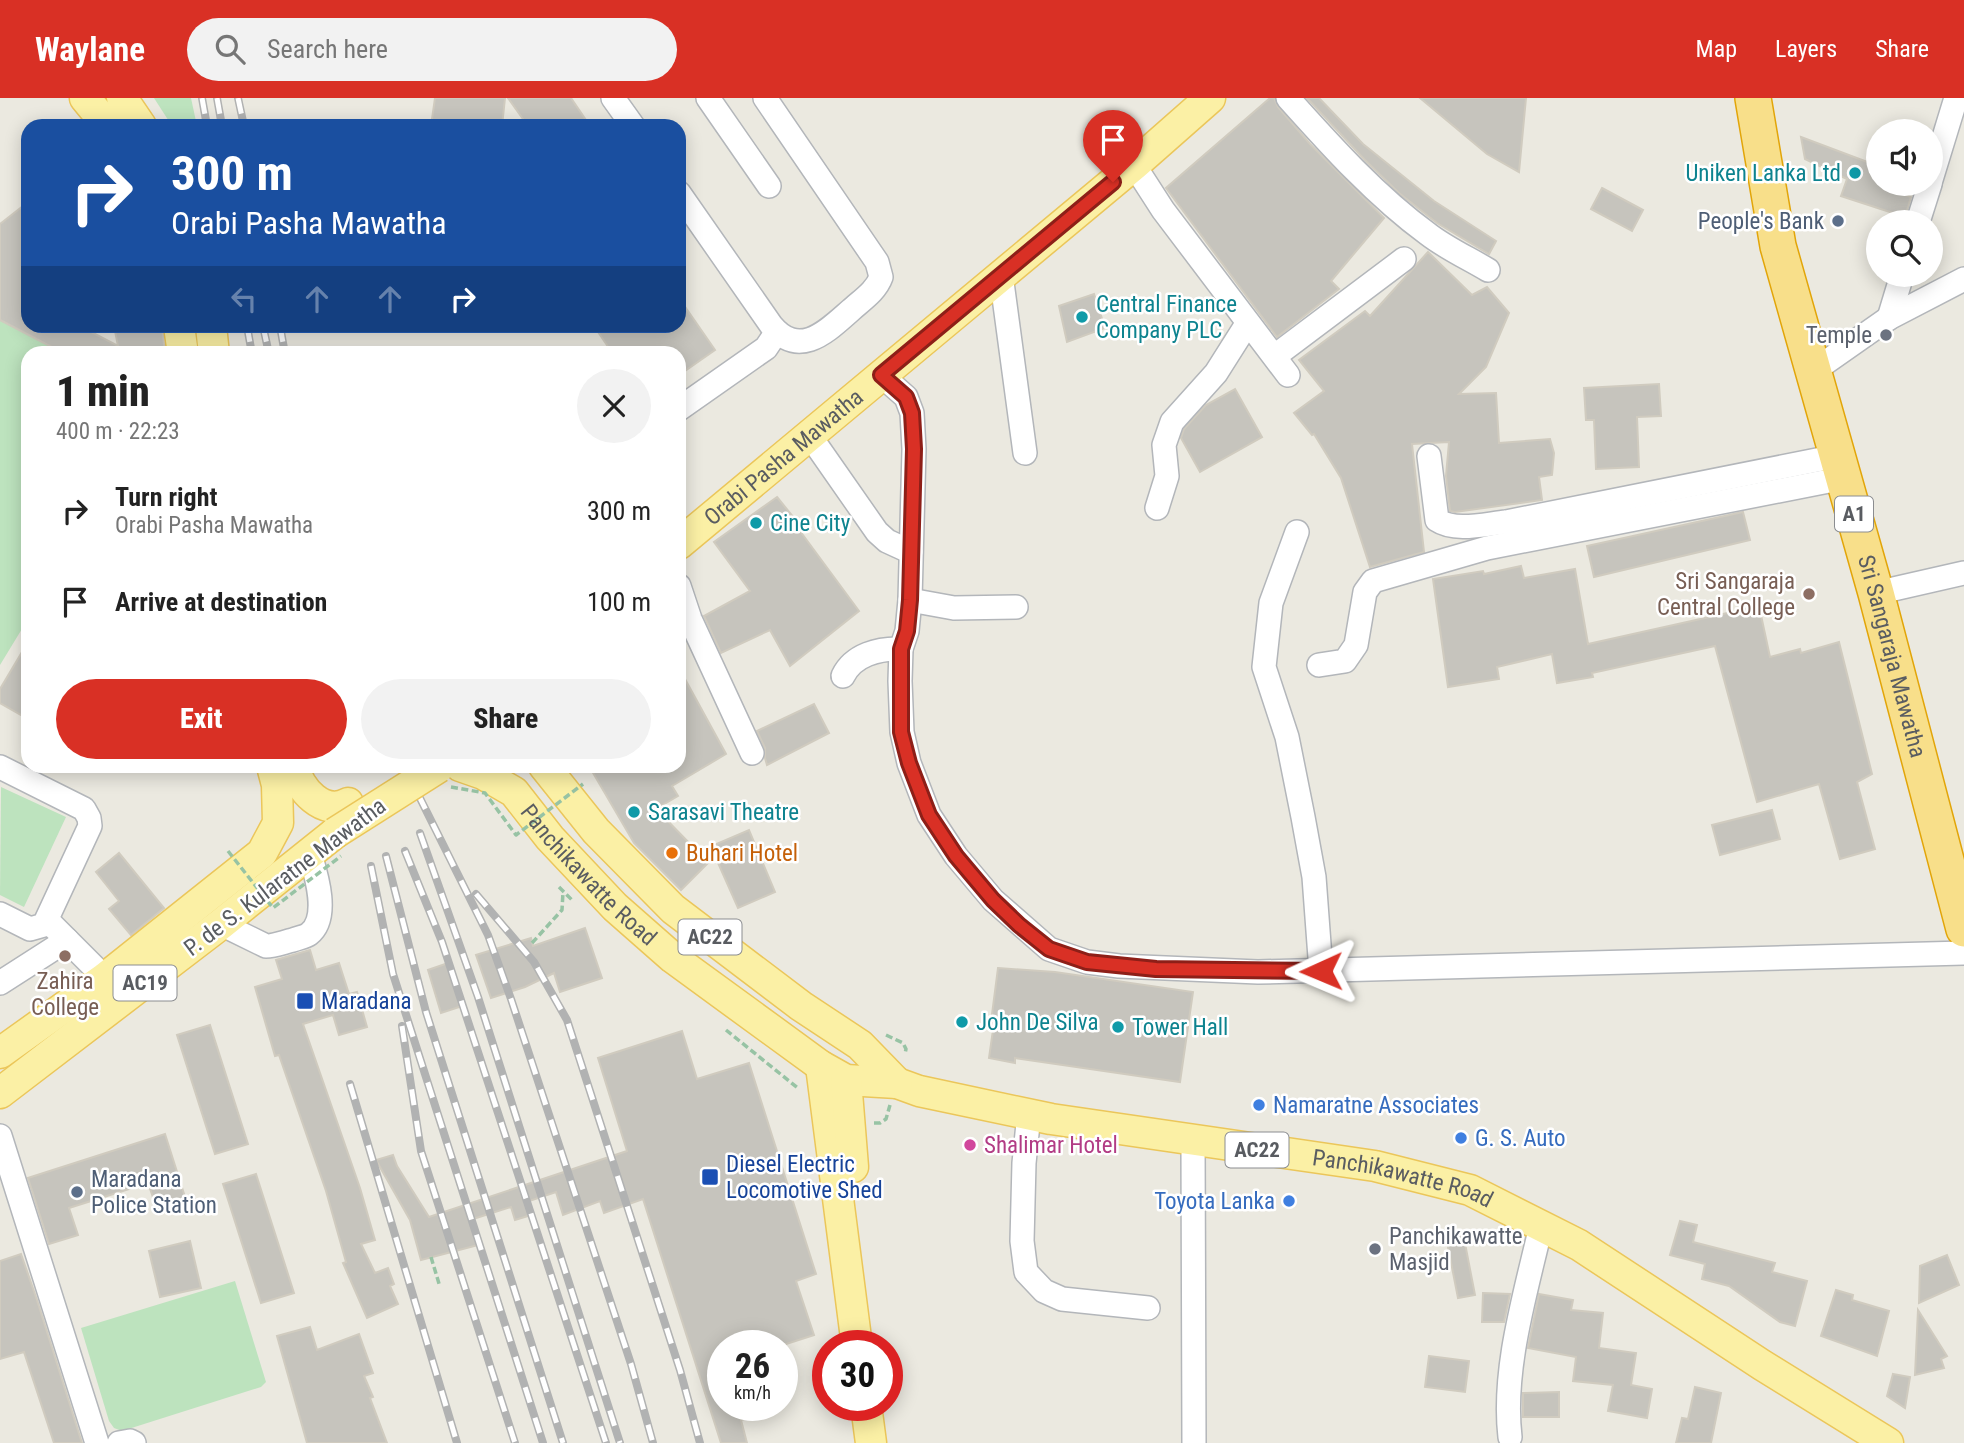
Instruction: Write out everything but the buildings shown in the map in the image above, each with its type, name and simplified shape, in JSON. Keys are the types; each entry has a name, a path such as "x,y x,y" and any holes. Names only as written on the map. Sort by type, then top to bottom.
{"highway":[{"name":"Sri Sangaraja Mawatha","path":"1753,98 1778,246 1876,593 1964,929"}],"main road":[{"path":"85,98 102,119"},
{"path":"122,98 136,119"},
{"name":"Orabi Pasha Mawatha","path":"686,533 810,436 1134,165 1210,98"},
{"path":"285,774 312,799 337,807 348,803 393,773"},
{"name":"Panchikawatte Road","path":"480,773 514,792 550,838 606,897 673,958 834,1073 897,1083 919,1091 1029,1114 1193,1141 1375,1166 1471,1190 1579,1245 1762,1365 1888,1443"},
{"name":"Panchikawatte Road","path":"548,773 596,831 673,909 801,1006 860,1045 897,1083"},
{"name":"P. de S. Kularatne Mawatha","path":"0,1053 105,978 262,853 278,823 285,774"},
{"name":"P. de S. Kularatne Mawatha","path":"0,1093 221,925 440,779"},
{"path":"834,1073 848,1121 875,1330"},
{"path":"834,1073 857,1330"},
{"path":"868,1421 871,1443"},
{"path":"887,1421 890,1443"}],"street":[{"path":"613,98 628,119"},
{"path":"708,98 769,186"},
{"path":"686,405 770,339 809,341 822,336 874,290 881,277 877,262 765,98"},
{"path":"1288,98 1322,136 1399,212 1430,236 1488,270"},
{"path":"1943,140 1956,98"},
{"path":"1134,165 1163,211 1247,324 1282,366 1404,259"},
{"path":"686,204 770,339"},
{"path":"1001,275 1025,453"},
{"path":"1812,372 1889,318 1964,279"},
{"path":"1889,318 1898,287"},
{"path":"1157,508 1167,476 1164,445 1172,422 1216,373 1247,324"},
{"path":"881,375 906,397 912,413 914,449 910,600 907,631 901,649 901,732 909,763 929,815 956,856 993,900 1049,949 1087,962 1132,967 1258,972 1964,953"},
{"path":"810,436 877,531 887,541 911,552"},
{"path":"1429,456 1437,520 1444,525 1460,526 1506,522 1840,467"},
{"path":"1319,665 1345,661 1356,645 1365,592 1373,581 1487,548 1840,467"},
{"path":"1297,532 1271,603 1264,667 1287,737 1305,829 1314,877 1321,971"},
{"path":"1876,593 1964,573"},
{"path":"910,600 954,608 1016,607"},
{"path":"686,607 752,753"},
{"path":"843,676 847,667 880,649 901,649"},
{"path":"0,767 84,808 90,826 48,921 39,928 30,929 0,914"},
{"path":"221,925 266,946 308,935 315,927 320,905 313,863"},
{"path":"48,921 105,978"},
{"path":"0,983 67,940"},
{"path":"1029,1114 1023,1215 1023,1263 1026,1272 1044,1291 1062,1299 1147,1308"},
{"path":"0,1136 97,1443"},
{"path":"1193,1141 1194,1443"},
{"path":"1510,1437 1508,1418 1515,1347 1541,1226"},
{"path":"120,1443 134,1443"}],"path":[{"path":"440,779 451,787 485,793 516,835 583,784"},
{"path":"440,779 450,784 487,790 523,838"},
{"path":"228,851 273,908 344,844"},
{"path":"272,907 313,863 344,844"},
{"path":"555,881 580,908"},
{"path":"533,943 562,911 563,892"},
{"path":"720,1025 803,1092"},
{"path":"848,1121 883,1121 897,1083"},
{"path":"431,1257 440,1287"}],"green space":[{"path":"154,98 191,98 196,119 168,119"},
{"path":"0,320 51,346 21,346 21,630 0,665"},
{"path":"1,787 66,817 24,907 0,895"},
{"path":"235,1281 266,1382 261,1387 122,1431 114,1428 109,1421 81,1328"}],"railway":[{"path":"202,98 206,119"},
{"path":"217,98 221,119"},
{"path":"238,98 242,119"},
{"path":"248,333 251,346"},
{"path":"264,333 267,346"},
{"path":"281,333 284,346"},
{"path":"407,773 488,935 631,1364 653,1443"},
{"path":"420,833 478,997 620,1443"},
{"path":"405,851 442,942 606,1443"},
{"path":"386,856 426,1012 563,1443"},
{"path":"371,866 393,974 543,1443"},
{"path":"476,894 534,962 567,1020 680,1370 700,1443"},
{"path":"402,1026 421,1151 515,1443"},
{"path":"350,1084 457,1443"}],"place":[{"name":"Uniken Lanka Ltd","path":"1855,173"},
{"name":"People's Bank","path":"1838,221"},
{"name":"Central Finance Company PLC","path":"1082,317"},
{"name":"Temple","path":"1886,335"},
{"name":"Cine City","path":"756,523"},
{"name":"Sri Sangaraja Central College","path":"1809,594"},
{"name":"Sarasavi Theatre","path":"634,812"},
{"name":"Buhari Hotel","path":"672,853"},
{"name":"Zahira College","path":"65,956"},
{"name":"Maradana","path":"305,1001"},
{"name":"John De Silva","path":"962,1022"},
{"name":"Tower Hall","path":"1118,1027"},
{"name":"Namaratne Associates","path":"1259,1105"},
{"name":"G. S. Auto","path":"1461,1138"},
{"name":"Shalimar Hotel","path":"970,1145"},
{"name":"Diesel Electric Locomotive Shed","path":"710,1177"},
{"name":"Maradana Police Station","path":"77,1192"},
{"name":"Toyota Lanka","path":"1289,1201"},
{"name":"Panchikawatte Masjid","path":"1375,1249"}],"route":[{"path":"1113,182 881,375 906,397 912,413 914,449 910,600 907,631 901,649 900,681 901,732 909,763 929,815 956,856 993,900 1049,949 1087,962 1156,969 1321,971"}]}
